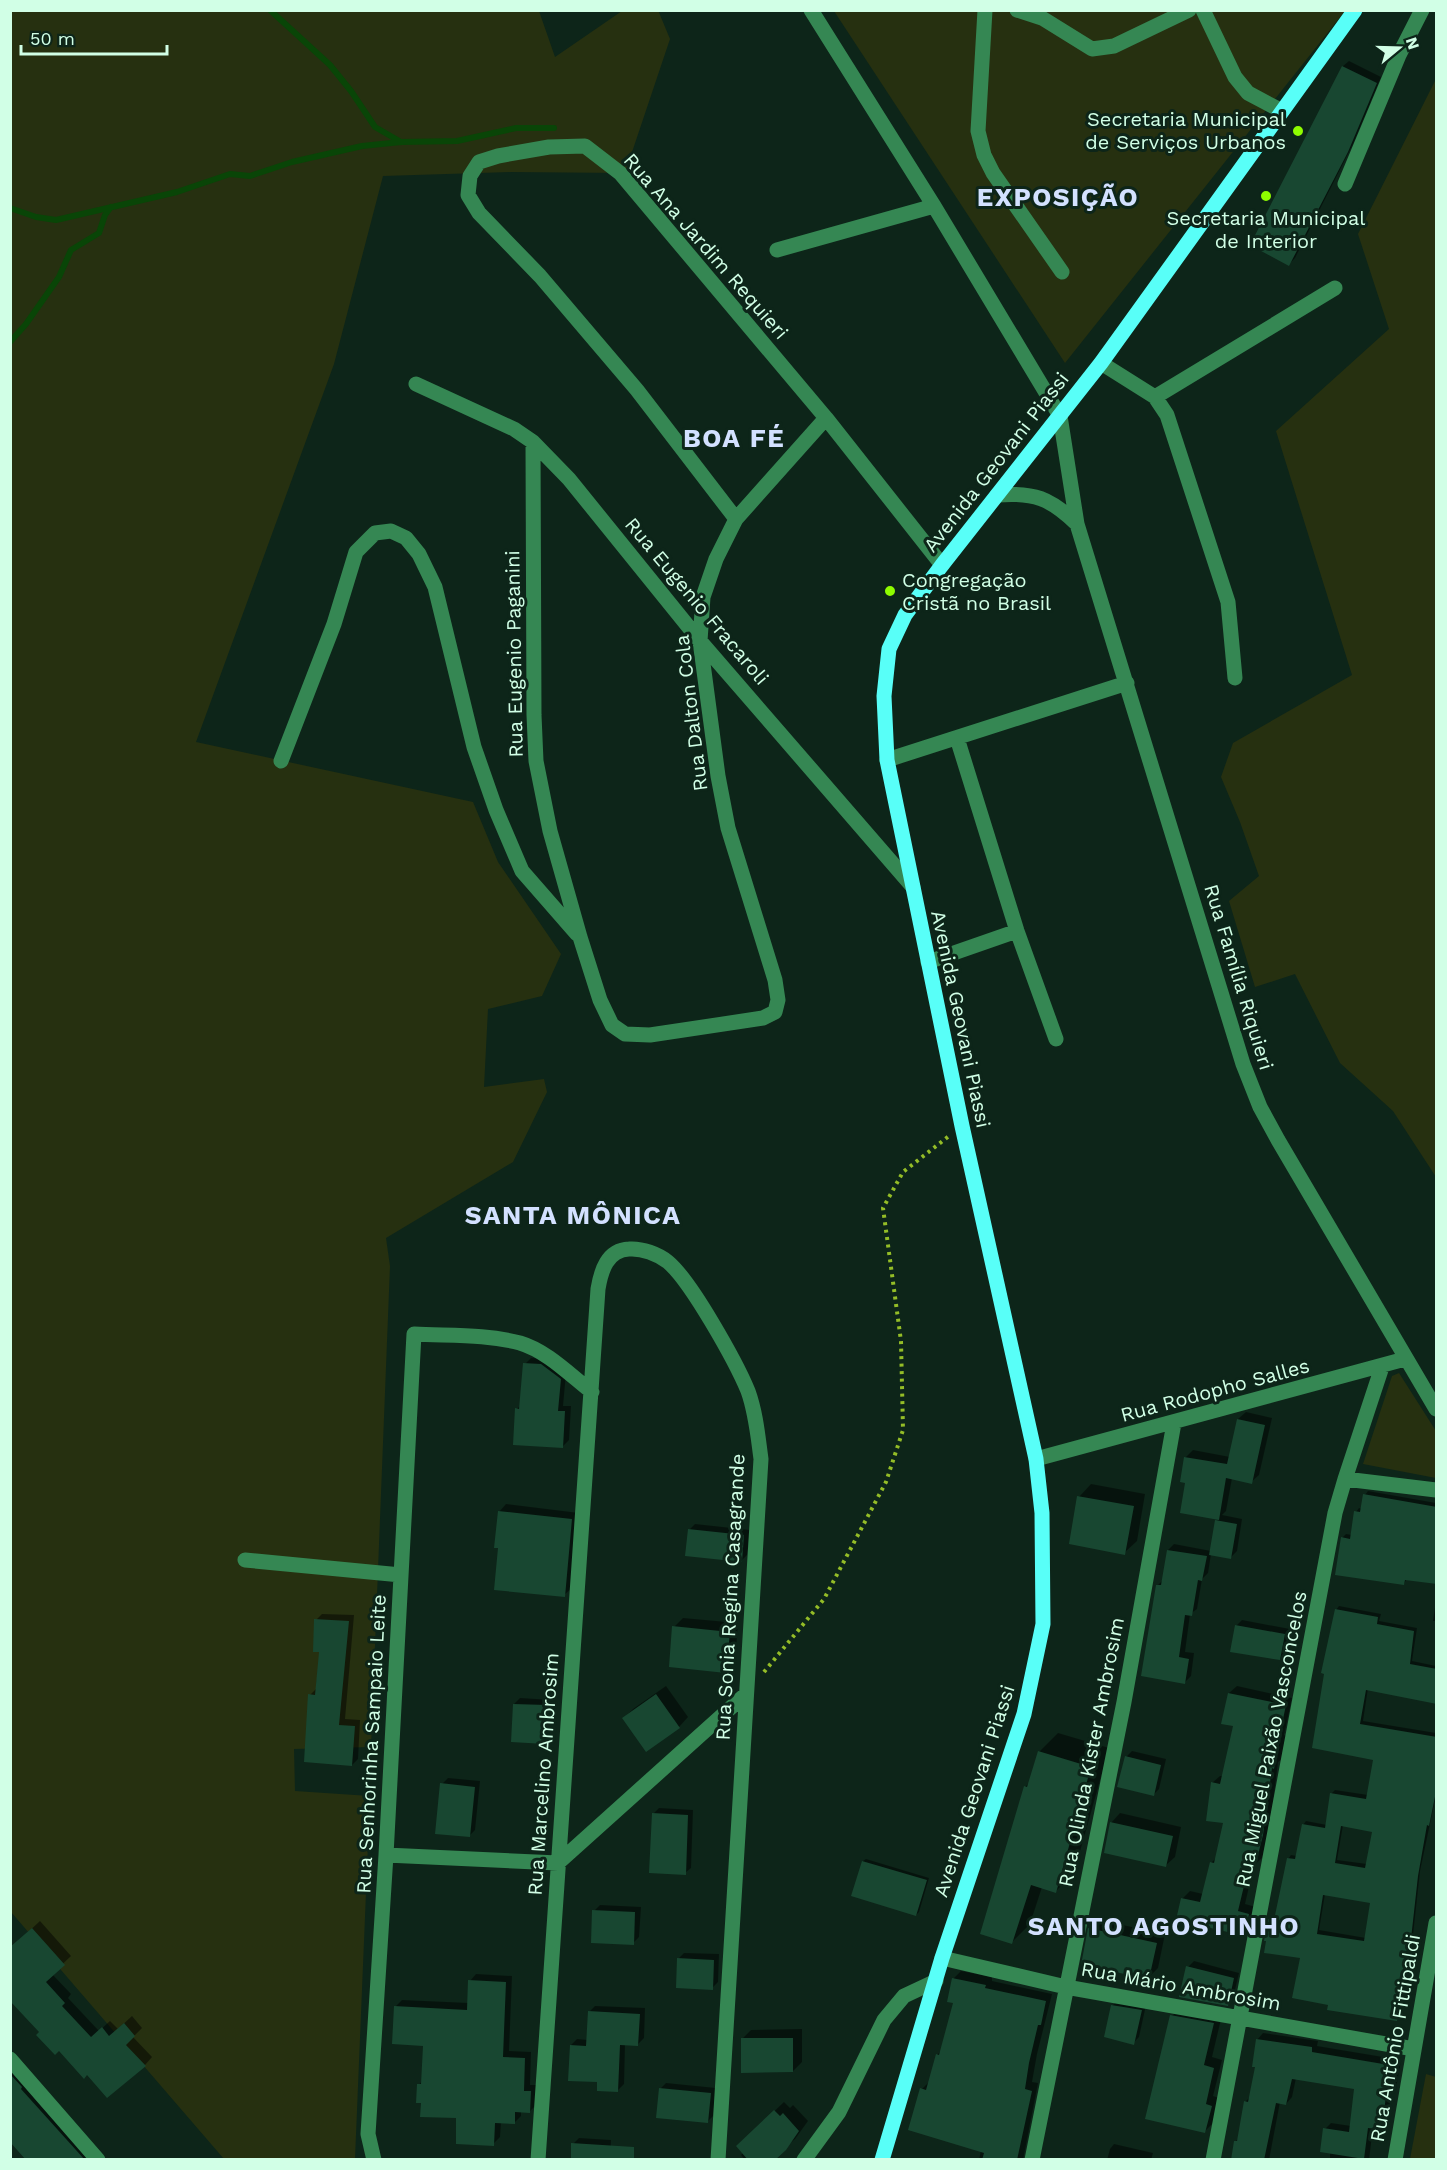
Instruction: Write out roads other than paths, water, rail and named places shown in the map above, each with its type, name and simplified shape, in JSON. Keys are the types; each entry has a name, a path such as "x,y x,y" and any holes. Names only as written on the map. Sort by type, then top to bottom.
{"main road":[{"name":"Avenida Geovani Piassi","path":"882,2160 942,1958 1024,1714 1042,1624 1042,1513 1036,1460 962,1126 887,760 884,696 890,649 905,615 1101,363 1355,10"}],"street":[{"path":"811,10 934,206 1060,416"},
{"path":"986,10 978,131 984,155 993,173 1062,272"},
{"path":"1017,10 1042,18 1092,49 1114,46 1189,10"},
{"path":"1203,10 1235,77 1248,93 1282,111"},
{"path":"1345,184 1399,55 1422,10"},
{"name":"Rua Ana Jardim Requieri","path":"736,519 637,390 540,276 479,213 468,195 470,176 479,162 549,147 585,146 620,173 826,418 942,565"},
{"path":"777,250 934,206"},
{"path":"1155,397 1335,288"},
{"path":"1101,363 1155,397 1167,415 1228,602 1235,678"},
{"name":"Rua Eugenio Fracaroli","path":"416,384 514,429 532,442 569,479 700,641 913,886"},
{"name":"Rua Família Riquieri","path":"1060,416 1077,524 1243,1064 1260,1107 1405,1359 1437,1409"},
{"name":"Rua Dalton Cola","path":"778,1000 775,980 728,828 718,776 700,641 703,597 716,559 736,519 826,418"},
{"name":"Rua Eugenio Paganini","path":"532,442 536,761 550,831 600,1000 612,1025 618,1030 625,1034 650,1035 763,1018 775,1012 778,1000"},
{"path":"997,495 1017,494 1044,498 1065,512 1077,524"},
{"path":"281,762 334,624 356,552 375,533 391,531 406,538 419,554 435,587 474,747 496,810 522,871 580,937"},
{"path":"887,760 1127,683"},
{"path":"957,738 1017,931 1056,1039"},
{"path":"928,962 1017,931"},
{"name":"Rua Sonia Regina Casagrande","path":"592,1392 598,1289 602,1270 611,1256 619,1251 630,1249 648,1252 667,1262 683,1278 736,1366 748,1393 757,1427 761,1459 718,2160"},
{"name":"Rua Senhorinha Sampaio Leite","path":"373,2157 368,2134 386,1855 414,1334 485,1337 521,1343 549,1358 592,1392"},
{"name":"Rua Rodopho Salles","path":"1036,1460 1405,1359"},
{"name":"Rua Miguel Paixão Vasconcelos","path":"1213,2160 1335,1513 1382,1367"},
{"name":"Rua Marcelino Ambrosim","path":"538,2160 592,1392"},
{"name":"Rua Olinda Kister Ambrosim","path":"1032,2160 1124,1702 1174,1423"},
{"path":"1345,1479 1437,1490"},
{"path":"245,1560 401,1575"},
{"path":"386,1855 558,1863 746,1694"},
{"name":"Rua Antônio Fittipaldi","path":"1395,2160 1437,1923"},
{"name":"Rua Mário Ambrosim","path":"942,1958 1066,1987 1414,2049"},
{"path":"804,2160 839,2112 884,2020 904,1996 936,1981"},
{"path":"10,2059 98,2160"}],"waterway":[{"path":"270,10 330,65 375,127 401,142"},
{"path":"10,208 36,217 56,220 177,192 230,174 250,176 292,162 362,146 401,142 457,141 516,128 554,128"},
{"path":"10,342 26,324 59,277 71,250 99,233 105,215 111,207"}],"place":[{"name":"Secretaria Municipal de Serviços Urbanos","path":"1298,131"},
{"name":"Secretaria Municipal de Interior","path":"1266,196"},
{"name":"Congregação Cristã no Brasil","path":"890,591"}],"district":[{"name":"EXPOSIÇÃO","path":"1058,197"},
{"name":"BOA FÉ","path":"734,438"},
{"name":"SANTA MÔNICA","path":"573,1215"},
{"name":"SANTO AGOSTINHO","path":"1164,1926"}]}
